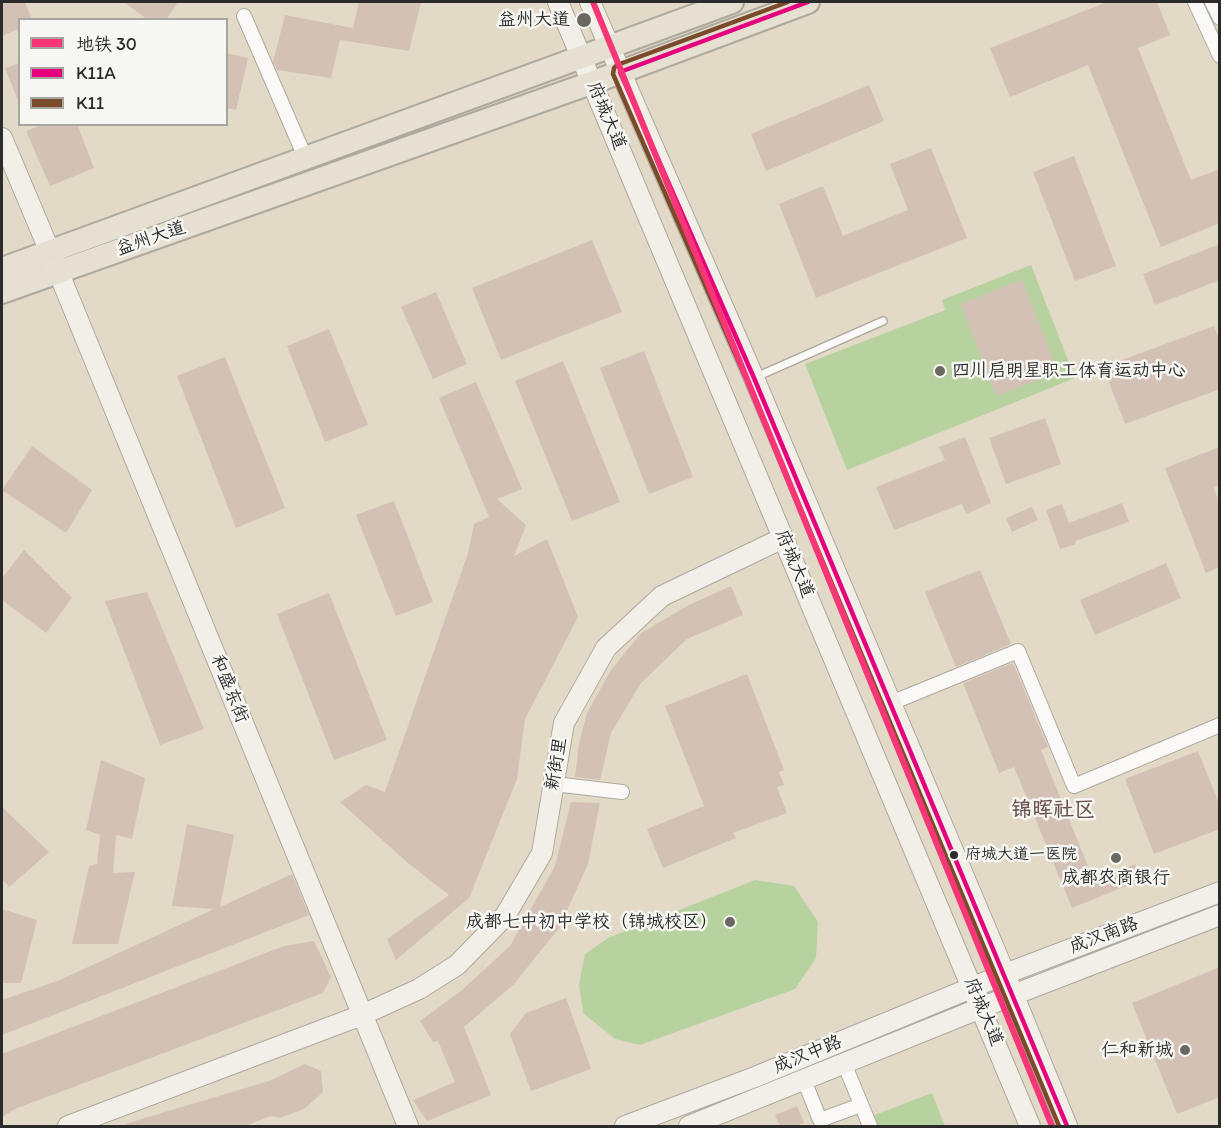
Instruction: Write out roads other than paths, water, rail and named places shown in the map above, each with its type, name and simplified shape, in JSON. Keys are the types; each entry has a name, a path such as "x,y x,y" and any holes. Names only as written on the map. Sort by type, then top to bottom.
{"main road":[{"name":"府城大道","path":"558,2 783,538 998,1002 1067,1126"},
{"name":"府城大道","path":"590,2 754,378 891,703 998,1002 1030,1126"},
{"name":"益州大道","path":"2,292 54,261 304,157 732,2"},
{"name":"益州大道","path":"2,269 54,261 591,83 808,2"},
{"name":"和盛东街","path":"2,138 408,1126"},
{"name":"新街里","path":"68,1126 362,1015 419,989 457,964 505,915 542,853 564,723 606,648 662,596 783,538"},
{"name":"成汉南路","path":"989,981 1220,892"},
{"name":"成汉南路","path":"998,1002 1220,915"},
{"name":"成汉中路","path":"625,1126 766,1072 989,981"},
{"name":"成汉中路","path":"688,1126 713,1122 844,1063 998,1002"}],"street":[{"path":"1195,2 1220,56"},
{"path":"1212,2 1220,18"},
{"path":"244,16 304,157"},
{"path":"891,703 1018,651 1074,786 1220,725"},
{"path":"554,784 622,792"},
{"path":"844,1063 870,1126"},
{"path":"804,1080 820,1120 861,1105"}],"lane":[{"path":"754,378 883,321"}],"metro line":[{"name":"30","path":"593,2 1052,1126"}],"place":[{"name":"益州大道","path":"584,20"},
{"name":"四川启明星职工体育运动中心","path":"940,371"},
{"name":"府城大道一医院","path":"954,855"},
{"name":"成都农商银行","path":"1116,858"},
{"name":"成都七中初中学校（锦城校区）","path":"730,922"},
{"name":"仁和新城","path":"1185,1050"}],"district":[{"name":"锦晖社区","path":"1053,811"}]}
